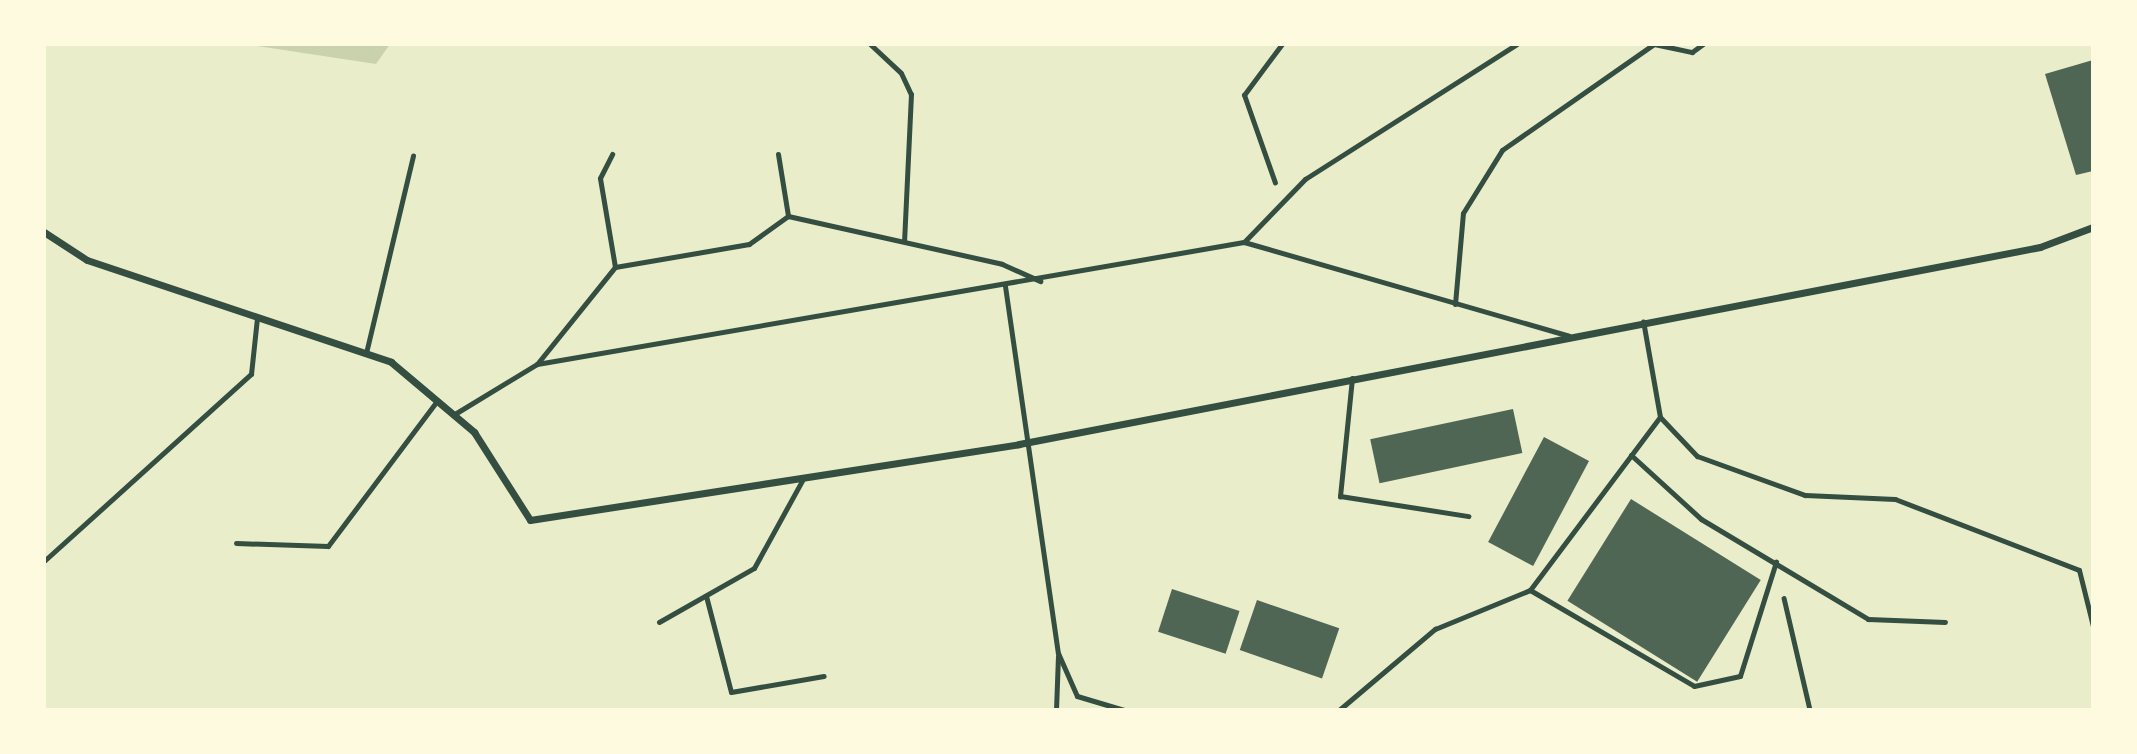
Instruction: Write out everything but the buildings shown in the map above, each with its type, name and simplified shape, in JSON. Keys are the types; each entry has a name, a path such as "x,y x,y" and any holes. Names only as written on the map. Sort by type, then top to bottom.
{"street":[{"path":"44,232 87,260 391,362 474,432 530,520 803,479 1028,441 2040,247 2093,227"}],"lane":[{"path":"870,44 901,73 911,94 904,240"},
{"path":"1244,242 1305,179 1517,44"},
{"path":"1455,304 1463,213 1502,150 1654,44 1692,52 1703,44"},
{"path":"612,154 600,178 615,267"},
{"path":"778,154 788,216"},
{"path":"366,353 413,156"},
{"path":"453,415 537,364 615,267 749,244 788,216 1002,264 1040,281"},
{"path":"537,364 1040,281 1244,242 1569,336"},
{"path":"1005,286 1058,653 1056,710"},
{"path":"44,561 251,374 257,318"},
{"path":"1643,321 1660,417 1709,461 1805,495 1895,499 2079,570 2093,626"},
{"path":"1352,378 1340,496 1468,516"},
{"path":"236,543 328,546 437,401"},
{"path":"1339,710 1435,629 1530,590 1660,417"},
{"path":"1631,455 1701,519 1868,619 1945,622"},
{"path":"659,622 754,568 803,479"},
{"path":"1530,590 1694,686 1740,676 1776,562"},
{"path":"706,596 731,692 824,676"},
{"path":"1058,653 1077,696 1124,710"}],"path":[{"path":"1282,44 1244,94 1282,203"},
{"path":"1776,562 1810,710"}],"green space":[{"path":"244,44 390,44 376,64"}]}
